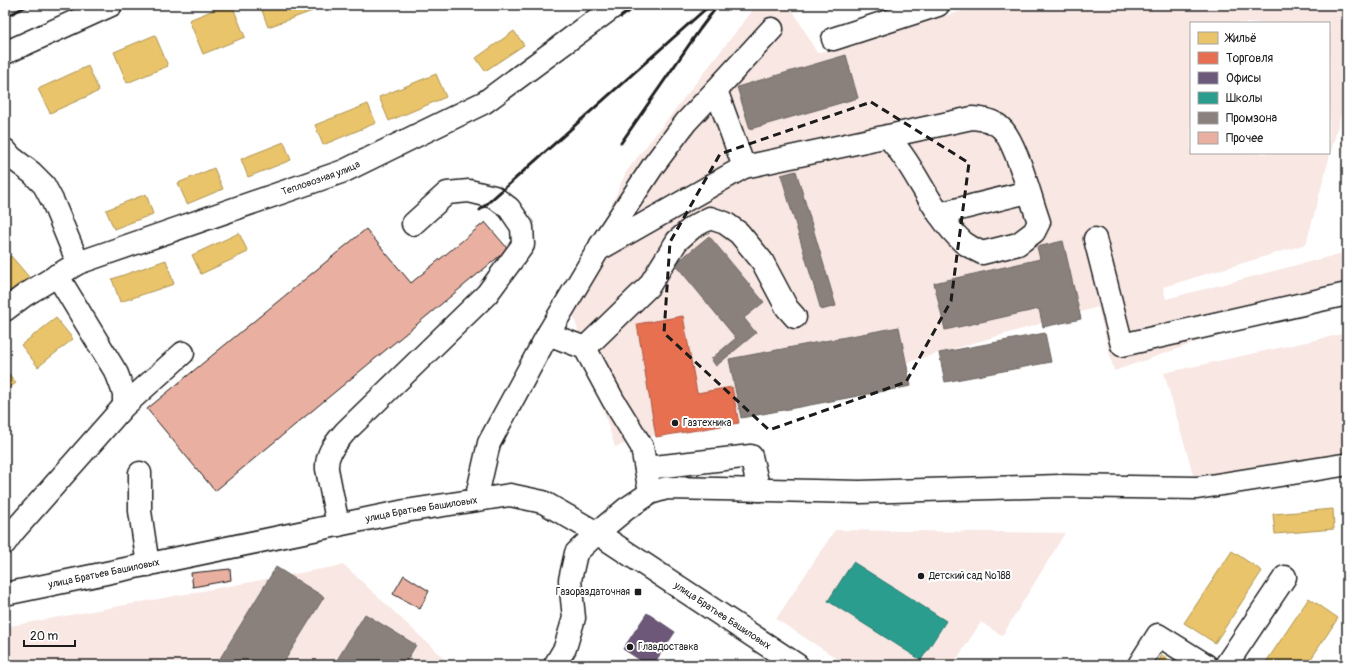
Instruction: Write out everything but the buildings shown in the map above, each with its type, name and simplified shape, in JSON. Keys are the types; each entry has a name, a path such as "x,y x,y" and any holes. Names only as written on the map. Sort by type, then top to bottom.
{"street":[{"path":"5,53 110,5"},
{"name":"Тепловозная улица","path":"5,310 24,295 78,263 351,167 485,102 616,5"},
{"path":"833,39 938,5"},
{"path":"476,500 489,443 548,334 598,250 654,166 686,122 772,29"},
{"path":"716,90 744,167"},
{"path":"598,250 744,167 887,136 972,118 989,120 1001,128 1011,141 1038,222 1034,232 1018,244 982,253 964,243 939,214 897,146 887,136"},
{"path":"5,150 11,157 32,172 44,185 53,202 78,263"},
{"path":"338,525 327,469 327,460 331,448 345,432 487,294 522,245 522,227 509,208 494,197 469,191 447,193 412,224"},
{"path":"939,214 1028,192"},
{"path":"585,348 649,286 677,241 693,227 710,218 725,223 739,233 762,261 787,308 795,317"},
{"path":"1095,239 1122,345 1347,294"},
{"path":"57,275 117,374 124,393 124,406"},
{"path":"548,334 585,348 613,400 642,447 650,492"},
{"path":"5,543 124,406 183,353"},
{"path":"646,468 751,456 759,490"},
{"path":"555,665 565,648 574,618 570,580 576,553 597,533 650,492 667,488 860,492 1060,486 1197,488 1343,464"},
{"path":"140,473 140,511 148,565"},
{"name":"улица Братьев Башиловых","path":"5,594 405,511 510,495 543,502 597,533 797,665"},
{"path":"1226,665 1285,577"},
{"path":"1139,665 1158,635 1206,665"}],"highlighted area":[{"path":"871,102 969,163 951,301 906,382 769,430 664,333 670,242 720,154"}],"shaded area":[{"path":"757,5 790,5 817,53 983,5 1347,5 1347,92 1306,244 1163,287 1166,299 1347,252 1347,298 1246,325 1114,371 1098,307 615,447 569,302 626,172"},
{"path":"1347,134 1347,170 1340,136"},
{"path":"1347,333 1347,458 1194,477 1164,373"},
{"name":"Детский сад №188","path":"835,530 1065,533 1002,636 981,622 953,665 847,665 776,619"},
{"path":"344,565 451,665 5,665 5,627"}],"railway":[{"path":"5,17 29,5"},
{"path":"621,17 638,5"},
{"path":"480,210 710,5"},
{"path":"621,143 718,5"}],"place":[{"name":"Газтехника","path":"675,423"},
{"name":"Детский сад №188","path":"921,576"},
{"name":"Газораздаточная","path":"638,592"},
{"name":"Главдоставка","path":"630,647"}]}
